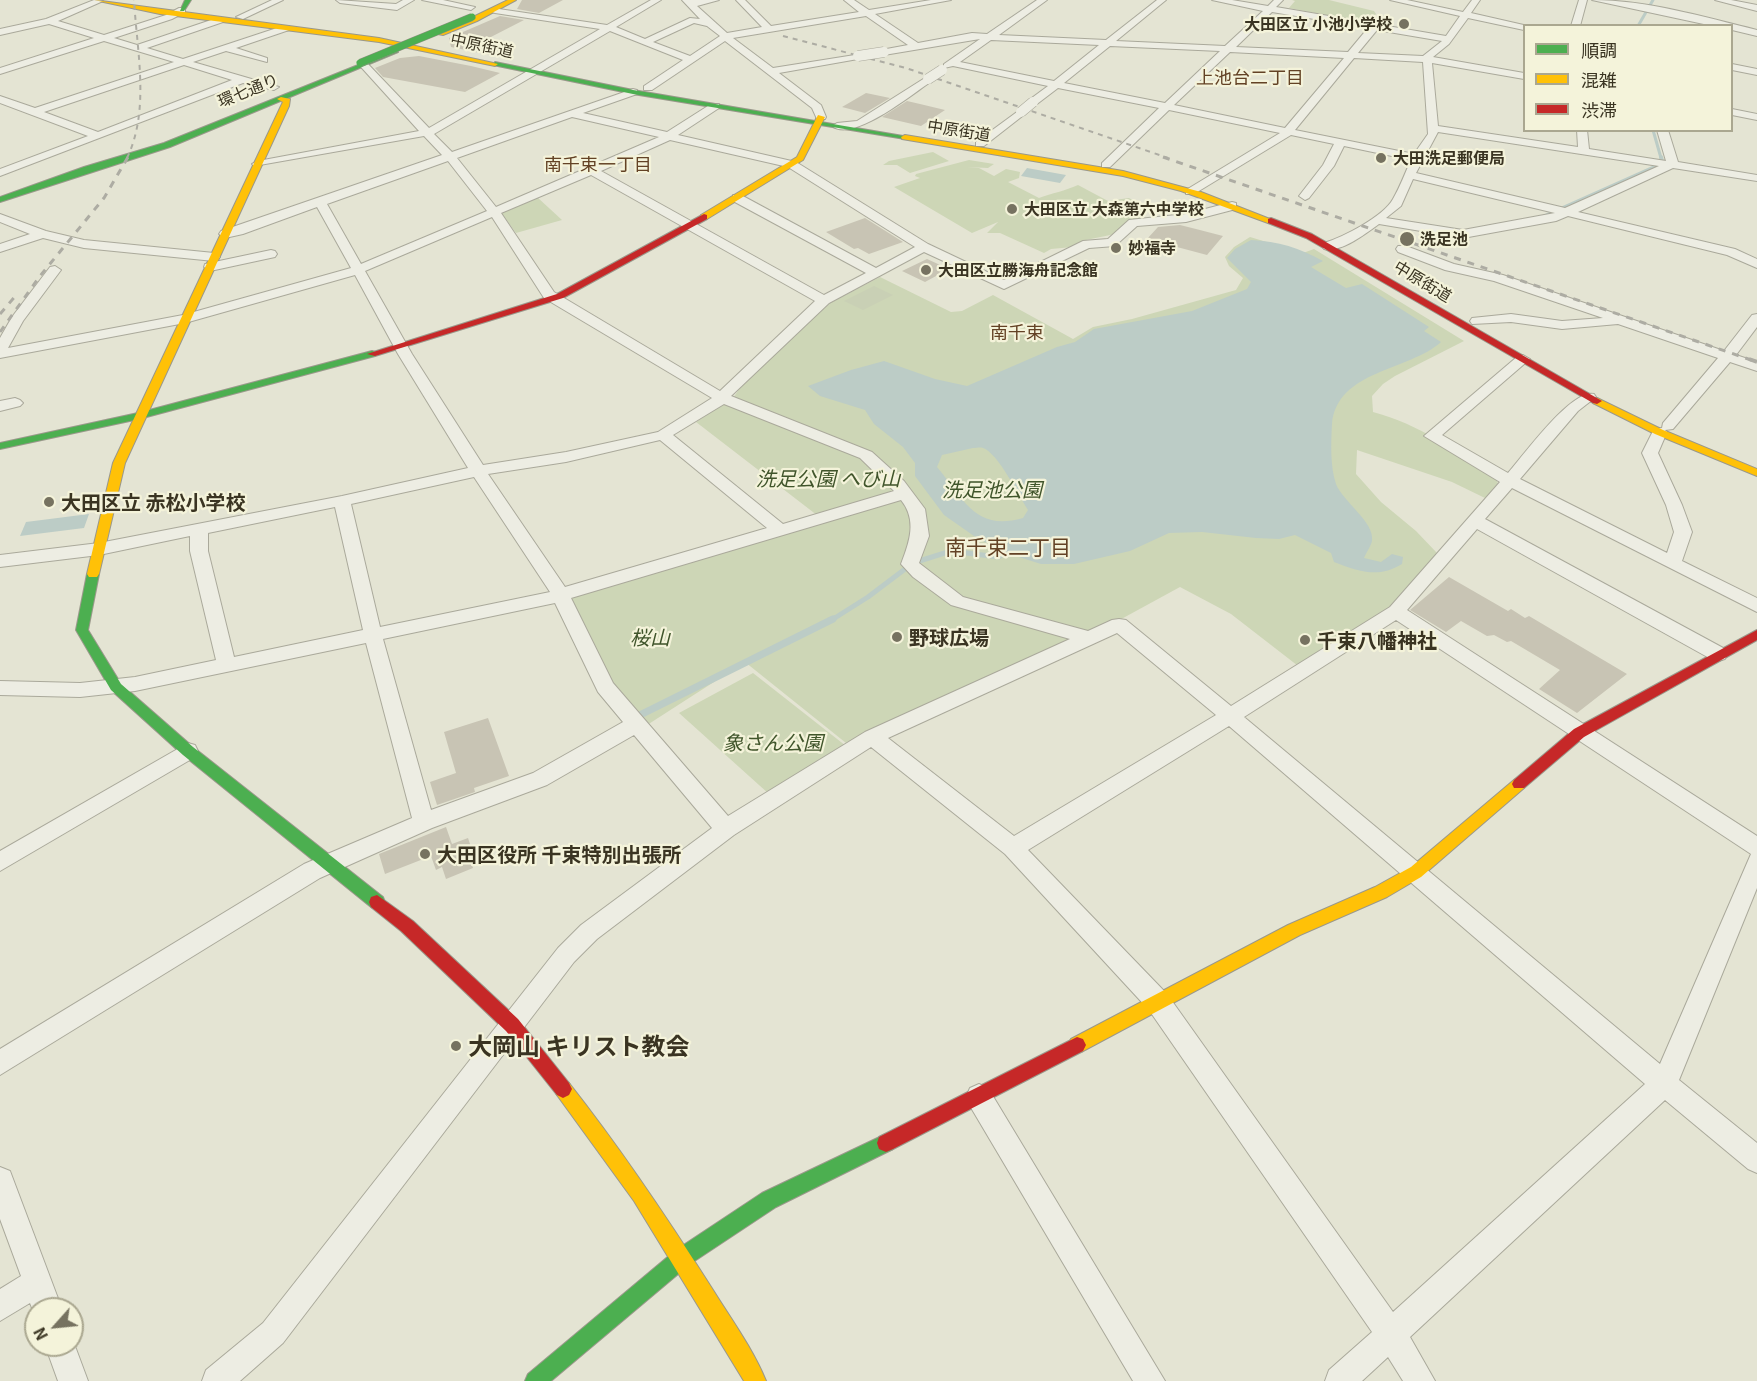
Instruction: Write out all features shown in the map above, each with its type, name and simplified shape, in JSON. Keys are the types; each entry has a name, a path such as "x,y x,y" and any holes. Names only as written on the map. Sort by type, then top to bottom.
{"main road":[{"name":"中原街道","path":"98,0 182,8 220,20 404,42"},
{"name":"中原街道","path":"125,0 404,42 633,92 715,106 860,124 1106,165 1194,189 1280,215 1476,321 1663,429 1757,462"},
{"path":"222,108 278,93 360,63 469,13 484,0"},
{"path":"68,176 167,145 278,93 498,3 513,0"},
{"name":"環七通り","path":"0,200 132,153 360,63 469,13 498,3"},
{"name":"環七通り","path":"0,194 360,63"},
{"name":"中原街道","path":"539,70 819,120 837,126 1110,172 1194,189 1232,206 1333,244 1588,397 1757,473"},
{"path":"278,93 287,101 118,463 82,630 116,687 188,751 407,926 512,1025 596,1130 683,1257 756,1381"},
{"path":"0,446 139,416 400,346 553,298 690,225 792,164 800,158 819,120"},
{"path":"47,177 143,138"},
{"path":"535,1381 683,1257 769,1200 979,1096 1294,930 1381,892 1416,872 1579,733 1757,634"}],"street":[{"path":"0,32 49,21 98,0"},
{"path":"240,17 279,0"},
{"path":"340,0 397,7 410,0"},
{"path":"426,0 469,13"},
{"path":"258,164 429,132 657,0"},
{"path":"688,2 715,0"},
{"path":"740,0 769,29"},
{"path":"848,0 916,46"},
{"path":"648,88 726,36 947,0"},
{"path":"837,126 860,124 1043,0"},
{"path":"980,144 1162,0"},
{"path":"1216,0 1448,39"},
{"path":"1106,165 1279,0"},
{"path":"1394,0 1523,27"},
{"path":"1333,244 1350,238 1397,203 1418,158 1433,134 1428,56 1448,39 1476,0"},
{"path":"1576,24 1583,0"},
{"path":"1596,0 1651,8 1719,24"},
{"path":"1719,0 1757,8"},
{"path":"688,2 710,24 819,109 819,120"},
{"path":"498,3 610,28 691,60"},
{"path":"1020,3 1030,9"},
{"path":"0,71 103,38 182,8"},
{"path":"0,19 13,30"},
{"path":"138,48 220,20"},
{"path":"645,42 693,20 710,24"},
{"path":"49,21 278,93"},
{"path":"1194,189 1288,131 1375,26"},
{"path":"1733,27 1757,33"},
{"path":"34,112 285,28"},
{"path":"772,71 972,36 1428,59 1523,76"},
{"path":"226,48 264,60"},
{"path":"360,63 429,132 450,157 494,212 549,295 722,398 866,455 905,493 917,509 920,536 914,568 957,601 1088,638"},
{"path":"952,63 1418,158"},
{"path":"1733,67 1757,72"},
{"path":"1,171 99,136 242,80"},
{"path":"225,234 235,233 633,92"},
{"path":"0,99 99,136"},
{"path":"0,352 184,319 358,270 669,136 715,106"},
{"path":"1733,112 1757,117"},
{"path":"572,114 792,164 924,247 1004,285 1087,244 1110,243 1133,223 1186,218 1232,206"},
{"path":"1433,128 1757,178"},
{"path":"1582,132 1584,151"},
{"path":"1663,132 1673,164"},
{"path":"1305,196 1328,166 1341,142"},
{"path":"1371,224 1463,234 1558,217 1673,164"},
{"path":"592,171 824,300"},
{"path":"1411,175 1731,252 1757,264"},
{"path":"383,181 393,193"},
{"path":"737,198 876,273"},
{"path":"321,203 400,346 478,471 560,595 605,687 726,829"},
{"path":"0,218 42,234 107,247 212,262 271,254"},
{"path":"0,248 42,234"},
{"path":"0,561 99,549 342,501 478,471 566,457 663,435 722,398 824,300 924,247"},
{"path":"1402,249 1450,267 1498,278 1757,367"},
{"path":"0,352 16,320 54,270"},
{"path":"1476,321 1511,318 1562,325 1625,322"},
{"path":"1672,563 1683,532 1674,505 1650,453 1663,429 1754,325"},
{"path":"1523,359 1432,436 1510,480 1757,606"},
{"path":"1013,848 1230,716 1396,611 1573,408 1588,397"},
{"path":"663,435 779,529"},
{"path":"0,688 80,690 116,687 227,666 560,595 905,493"},
{"path":"342,501 373,635 424,822"},
{"path":"1474,520 1718,654"},
{"path":"199,529 199,551 227,666"},
{"path":"1396,611 1579,733 1757,847"},
{"path":"217,1381 273,1333 566,955 589,932 726,829 848,750 1119,625 1416,872 1611,1040 1757,1160"},
{"path":"0,1063 299,878 424,822 540,778 636,724"},
{"path":"872,737 1013,848 1158,1002 1392,1335 1420,1381"},
{"path":"0,862 188,751"},
{"path":"1340,1381 1665,1083 1757,861"},
{"path":"979,1096 1150,1381"},
{"path":"0,1181 43,1297"},
{"path":"0,1306 38,1282"},
{"path":"64,1357 73,1381"}],"green space":[{"path":"1292,0 1329,0 1374,11 1376,14 1370,20 1361,22 1289,8 1295,1"},
{"path":"933,152 949,161 910,173 897,165 883,165 889,161"},
{"path":"969,160 994,164 988,168 967,167 979,168 994,176 1006,169 1020,172 1019,178 1008,182 1039,198 1078,185 1108,201 1129,198 1148,209 1146,213 1136,217 1140,217 1139,221 1115,234 1086,240 1073,247 1051,249 1044,253 1000,233 987,233 998,222 972,233 894,187 920,178 915,176 916,174"},
{"path":"537,197 562,220 516,233 501,213"},
{"name":"洗足池公園","path":"1250,237 1303,253 1314,249 1464,341 1383,384 1372,396 1373,412 1390,417 1437,439 1496,477 1498,484 1485,498 1452,482 1357,450 1356,474 1381,502 1416,531 1437,553 1382,616 1302,669 1231,614 1180,587 1114,623 852,744 849,741 846,743 745,662 644,727 608,685 568,596 822,519 696,422 733,398 758,362 780,348 830,303 880,277 951,312 962,311 993,295 1073,339 1093,327 1132,319 1236,290 1243,278 1229,266 1225,257 1234,247"},
{"path":"874,286 893,295 863,310 844,301"},
{"name":"象さん公園","path":"753,673 846,746 769,794 679,713"}],"shaded area":[{"path":"1027,168 1066,175 1060,183 1021,176"},
{"path":"1251,240 1280,244 1306,252 1323,261 1311,267 1346,288 1362,284 1429,327 1424,331 1441,342 1427,352 1360,382 1347,392 1337,406 1332,424 1332,462 1336,484 1364,519 1372,534 1372,541 1364,558 1381,562 1392,554 1403,557 1402,564 1393,569 1368,572 1351,568 1334,562 1331,553 1295,535 1279,539 1202,532 1169,533 1130,551 1074,564 1041,564 1006,553 974,536 944,515 915,476 915,463 903,447 874,424 865,410 820,396 808,386 884,361 935,379 967,386 1057,347 1075,342 1094,329 1192,311 1247,289 1251,282 1227,258 1235,249","holes":["982,448 989,452 1001,466 1028,510 1023,518 1007,521 982,516 963,501 937,467 942,455"]},
{"path":"89,514 84,528 20,536 26,522"}],"building":[{"path":"522,0 563,0 539,13 517,9"},
{"path":"500,16 524,20 487,39 509,45 490,55 451,47 449,38"},
{"path":"419,56 500,73 465,92 383,77 375,68 400,58"},
{"path":"866,93 890,98 865,113 842,107"},
{"path":"907,101 945,110 921,126 882,117"},
{"path":"865,218 903,242 869,254 858,248 854,249 826,232"},
{"path":"1180,225 1223,236 1207,255 1147,239 1158,227"},
{"name":"大田区立勝海舟記念館","path":"927,259 949,269 925,282 902,271"},
{"path":"1449,577 1508,611 1511,609 1525,618 1529,616 1627,674 1577,713 1539,689 1560,670 1511,641 1507,642 1494,635 1487,636 1461,621 1446,632 1410,610"},
{"path":"488,718 509,776 474,788 475,792 437,805 430,782 456,773 444,732"},
{"name":"大田区役所 千束特別出張所","path":"446,827 452,844 468,838 473,853 469,855 473,868 446,879 442,867 436,870 431,856 385,874 379,854"}],"waterway":[{"path":"1639,24 1653,0"},
{"path":"1654,132 1661,158"},
{"path":"1545,216 1657,166 1662,161 1661,157"},
{"path":"830,621 868,597 913,563 951,551 998,557 1006,553"},
{"path":"638,716 833,619"}],"railway":[{"path":"127,158 134,140 140,101 134,0"},
{"path":"783,36 906,68 1168,158"},
{"path":"0,332 40,276 104,198 128,157"},
{"path":"1163,157 1754,361"},
{"path":"0,314 18,293"},
{"path":"1749,359 1757,362"}],"traffic: fast":[{"path":"182,10 188,0"},
{"path":"360,63 472,17"},
{"path":"68,176 167,145 395,52"},
{"path":"495,64 633,92 905,137"},
{"path":"0,200 87,169"},
{"path":"0,446 139,416 372,354"},
{"path":"93,574 82,630 116,687 188,751 377,902"},
{"path":"535,1381 683,1257 769,1200 886,1143"}],"traffic: slow":[{"path":"97,0 160,12 379,40 495,64"},
{"path":"441,34 475,20 513,0"},
{"path":"93,574 119,463 285,106 287,101 281,99"},
{"path":"704,217 800,158 821,117"},
{"path":"905,137 1061,162 1154,181 1184,189 1271,221"},
{"path":"1597,401 1659,432 1757,473"},
{"path":"1077,1045 1294,930 1381,892 1416,872 1519,784"},
{"path":"563,1089 640,1195 688,1268 756,1381"}],"traffic: jam":[{"path":"372,354 560,296 704,217"},
{"path":"1271,221 1309,236 1597,401"},
{"path":"1519,784 1579,733 1757,634"},
{"path":"377,902 407,926 512,1025 563,1089"},
{"path":"886,1143 1077,1045"}],"place":[{"name":"大田区立 小池小学校","path":"1404,24"},
{"name":"大田洗足郵便局","path":"1381,158"},
{"name":"大田区立 大森第六中学校","path":"1012,209"},
{"name":"洗足池","path":"1407,239"},
{"name":"妙福寺","path":"1116,248"},
{"name":"大田区立勝海舟記念館","path":"926,270"},
{"name":"大田区立 赤松小学校","path":"49,502"},
{"name":"野球広場","path":"897,637"},
{"name":"千束八幡神社","path":"1305,640"},
{"name":"大田区役所 千束特別出張所","path":"425,854"},
{"name":"大岡山 キリスト教会","path":"456,1046"}],"district":[{"name":"上池台二丁目","path":"1250,77"},
{"name":"南千束一丁目","path":"598,164"},
{"name":"南千束","path":"1017,332"},
{"name":"南千束二丁目","path":"1008,547"}],"park label":[{"name":"洗足公園 へび山","path":"828,478"},
{"name":"桜山","path":"650,637"}]}
